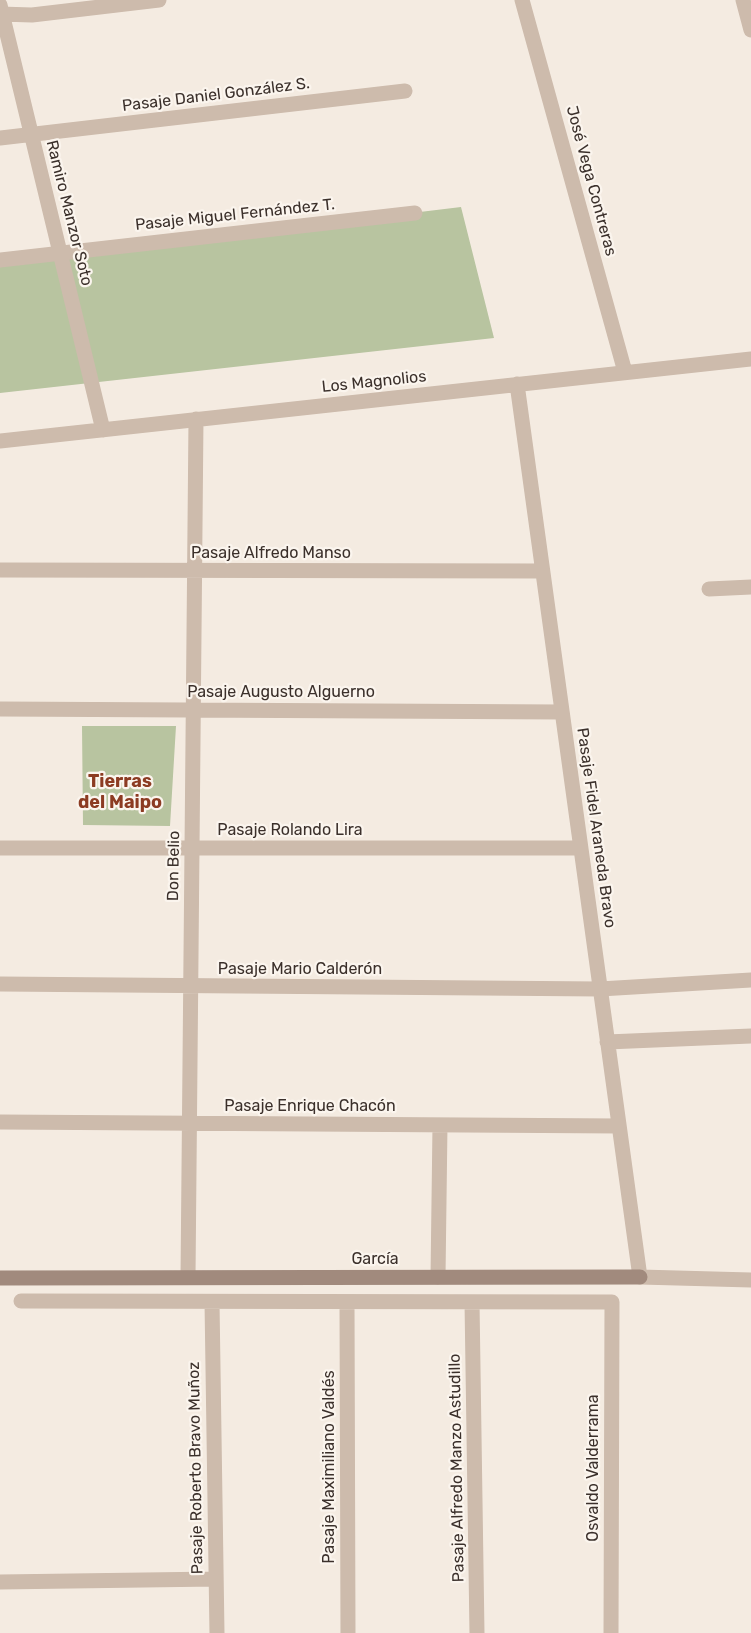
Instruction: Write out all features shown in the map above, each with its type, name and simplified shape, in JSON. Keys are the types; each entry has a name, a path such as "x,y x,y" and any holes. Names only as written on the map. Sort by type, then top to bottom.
{"street":[{"path":"1,11 32,15 159,0"},
{"name":"José Vega Contreras","path":"522,0 625,372"},
{"path":"746,6 751,30"},
{"name":"Ramiro Manzor Soto","path":"1,11 103,430"},
{"name":"Pasaje Daniel González S.","path":"0,138 405,91"},
{"name":"Pasaje Miguel Fernández T.","path":"0,260 414,213"},
{"name":"Los Magnolios","path":"0,441 751,358"},
{"name":"Pasaje Fidel Araneda Bravo","path":"517,384 640,1277"},
{"name":"Don Belio","path":"188,1277 196,419"},
{"name":"Pasaje Alfredo Manso","path":"0,570 542,571"},
{"path":"709,590 751,587"},
{"name":"Pasaje Augusto Alguerno","path":"0,709 562,712"},
{"name":"Pasaje Rolando Lira","path":"0,848 581,848"},
{"name":"Pasaje Mario Calderón","path":"0,984 600,989 751,980"},
{"path":"607,1042 751,1036"},
{"name":"Pasaje Enrique Chacón","path":"0,1122 619,1126"},
{"path":"438,1277 440,1125"},
{"name":"García","path":"0,1278 640,1277 751,1280"},
{"path":"21,1301 472,1302"},
{"name":"Pasaje Roberto Bravo Muñoz","path":"212,1302 217,1633"},
{"name":"Pasaje Maximiliano Valdés","path":"347,1302 348,1633"},
{"name":"Osvaldo Valderrama","path":"472,1302 612,1302 611,1633"},
{"name":"Pasaje Alfredo Manzo Astudillo","path":"472,1302 477,1633"},
{"path":"0,1582 216,1579"}],"green space":[{"path":"461,207 494,338 0,393 0,263"},
{"path":"82,726 176,726 170,826 83,825"}],"district":[{"name":"Tierras del Maipo","path":"120,792"}]}
